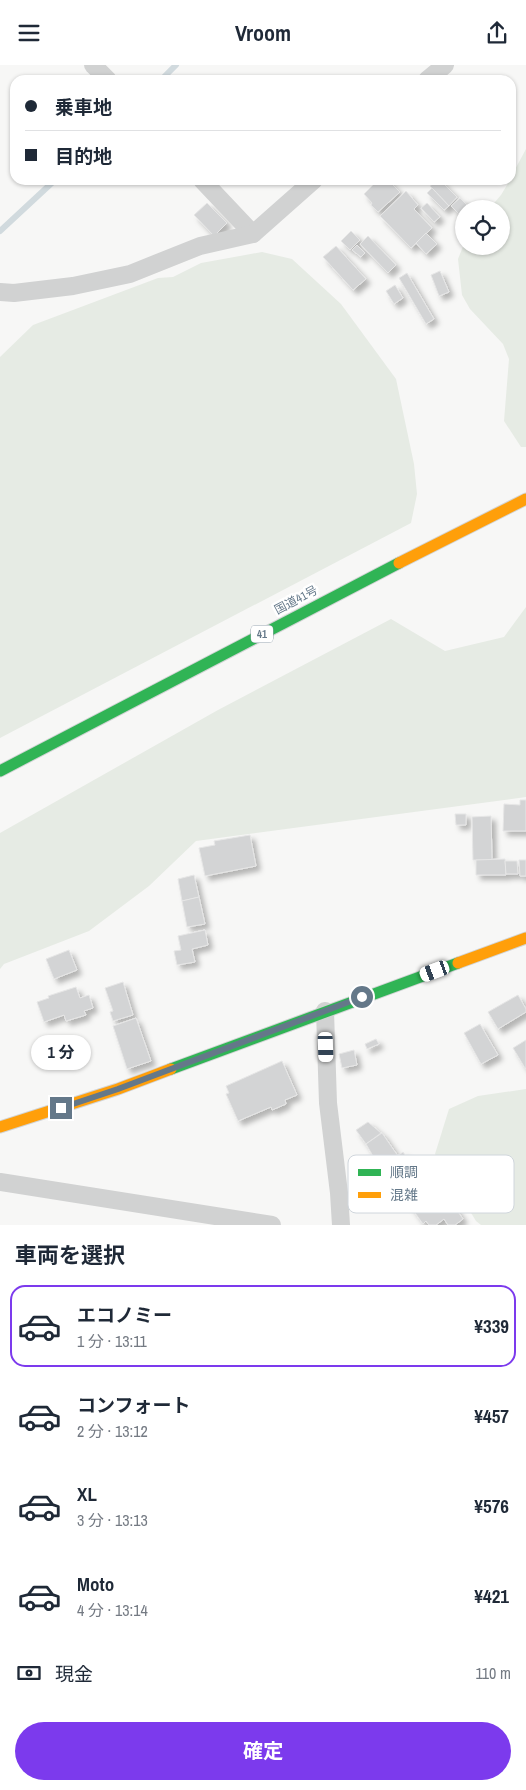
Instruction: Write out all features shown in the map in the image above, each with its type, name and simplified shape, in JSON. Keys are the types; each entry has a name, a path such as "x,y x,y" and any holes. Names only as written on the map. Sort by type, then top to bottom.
{"main road":[{"name":"国道41号","path":"0,771 348,589 526,499"},
{"name":"国道41号","path":"0,783 437,554 526,511"},
{"path":"0,1127 118,1089 526,938"}],"street":[{"path":"93,65 103,75"},
{"path":"434,75 445,65"},
{"path":"207,185 252,234"},
{"path":"0,291 14,293 73,286 130,274 200,245 252,234 308,185"},
{"path":"325,1011 328,1103 341,1225"},
{"path":"0,1182 272,1225"}],"shaded area":[{"path":"526,149 526,447 521,447 504,421 509,359 503,344 470,309 462,295 458,259 460,255 510,255 510,200 497,200 507,185 516,185 516,168"},
{"path":"262,252 292,259 341,304 396,379 414,464 417,494 411,523 0,738 0,357 33,325 158,278 173,277 201,263"},
{"path":"526,607 526,797 196,841 149,886 89,931 4,964 0,969 0,833 218,710 391,619 445,651 504,637"},
{"path":"526,1089 526,1225 481,1225 471,1213 514,1213 514,1155 435,1154 449,1109 478,1096"}],"building":[{"path":"373,185 393,185 400,192 378,212 364,194"},
{"path":"445,185 457,197 449,206 430,186"},
{"path":"432,188 449,206 444,210 427,193"},
{"path":"406,191 418,205 414,209 432,228 411,248 380,216"},
{"path":"207,203 227,223 214,236 194,215"},
{"path":"427,203 440,217 434,222 421,208"},
{"path":"351,231 360,240 350,250 341,241"},
{"path":"426,233 437,244 426,254 416,243"},
{"path":"368,236 396,265 388,273 360,244"},
{"path":"357,245 365,253 361,257 352,250"},
{"path":"336,246 366,279 353,290 323,257"},
{"path":"440,271 449,292 439,296 431,275"},
{"path":"407,273 434,319 426,324 399,278"},
{"path":"395,285 403,298 394,304 386,291"},
{"path":"520,800 526,800 526,831 503,831 504,804 520,805"},
{"path":"455,814 466,814 466,825 456,825"},
{"path":"491,816 492,860 473,860 472,817"},
{"path":"250,835 256,866 205,876 199,848 215,845 214,841"},
{"path":"505,859 506,875 476,875 476,860"},
{"path":"519,860 526,860 526,876 520,876"},
{"path":"505,861 517,861 518,874 506,874"},
{"path":"194,875 199,897 182,901 178,879"},
{"path":"199,897 205,924 187,927 182,901"},
{"path":"205,930 208,945 192,949 195,962 177,965 174,951 181,950 178,936"},
{"path":"69,950 77,970 54,979 46,959"},
{"path":"123,982 133,1015 113,1021 110,1012 113,1011 105,988"},
{"path":"76,987 80,998 89,995 93,1008 84,1011 86,1015 66,1021 64,1015 44,1022 37,1002 49,998 48,996"},
{"path":"518,995 526,1012 498,1029 488,1012"},
{"path":"136,1018 151,1061 127,1069 113,1026"},
{"path":"480,1024 498,1055 481,1064 464,1033"},
{"path":"376,1039 379,1044 367,1049 365,1044"},
{"path":"526,1040 526,1068 525,1068 513,1048"},
{"path":"354,1050 357,1065 342,1068 339,1054"},
{"path":"282,1061 297,1095 285,1100 286,1104 272,1110 271,1107 238,1121 226,1094 229,1093 226,1086"},
{"path":"368,1122 381,1133 366,1144 356,1130"},
{"path":"382,1133 397,1155 372,1155 366,1144"},
{"path":"415,1213 459,1213 463,1219 455,1225 448,1225 444,1219 436,1225 429,1225 426,1221 423,1224"}],"waterway":[{"path":"166,75 176,65"},
{"path":"0,231 50,185"}],"traffic: fast":[{"path":"0,771 399,563"},
{"path":"171,1069 458,963"}],"traffic: slow":[{"path":"399,563 526,499"},
{"path":"458,963 526,938"},
{"path":"0,1127 118,1089 171,1069"}],"route":[{"path":"61,1108 118,1089 362,997"}]}
